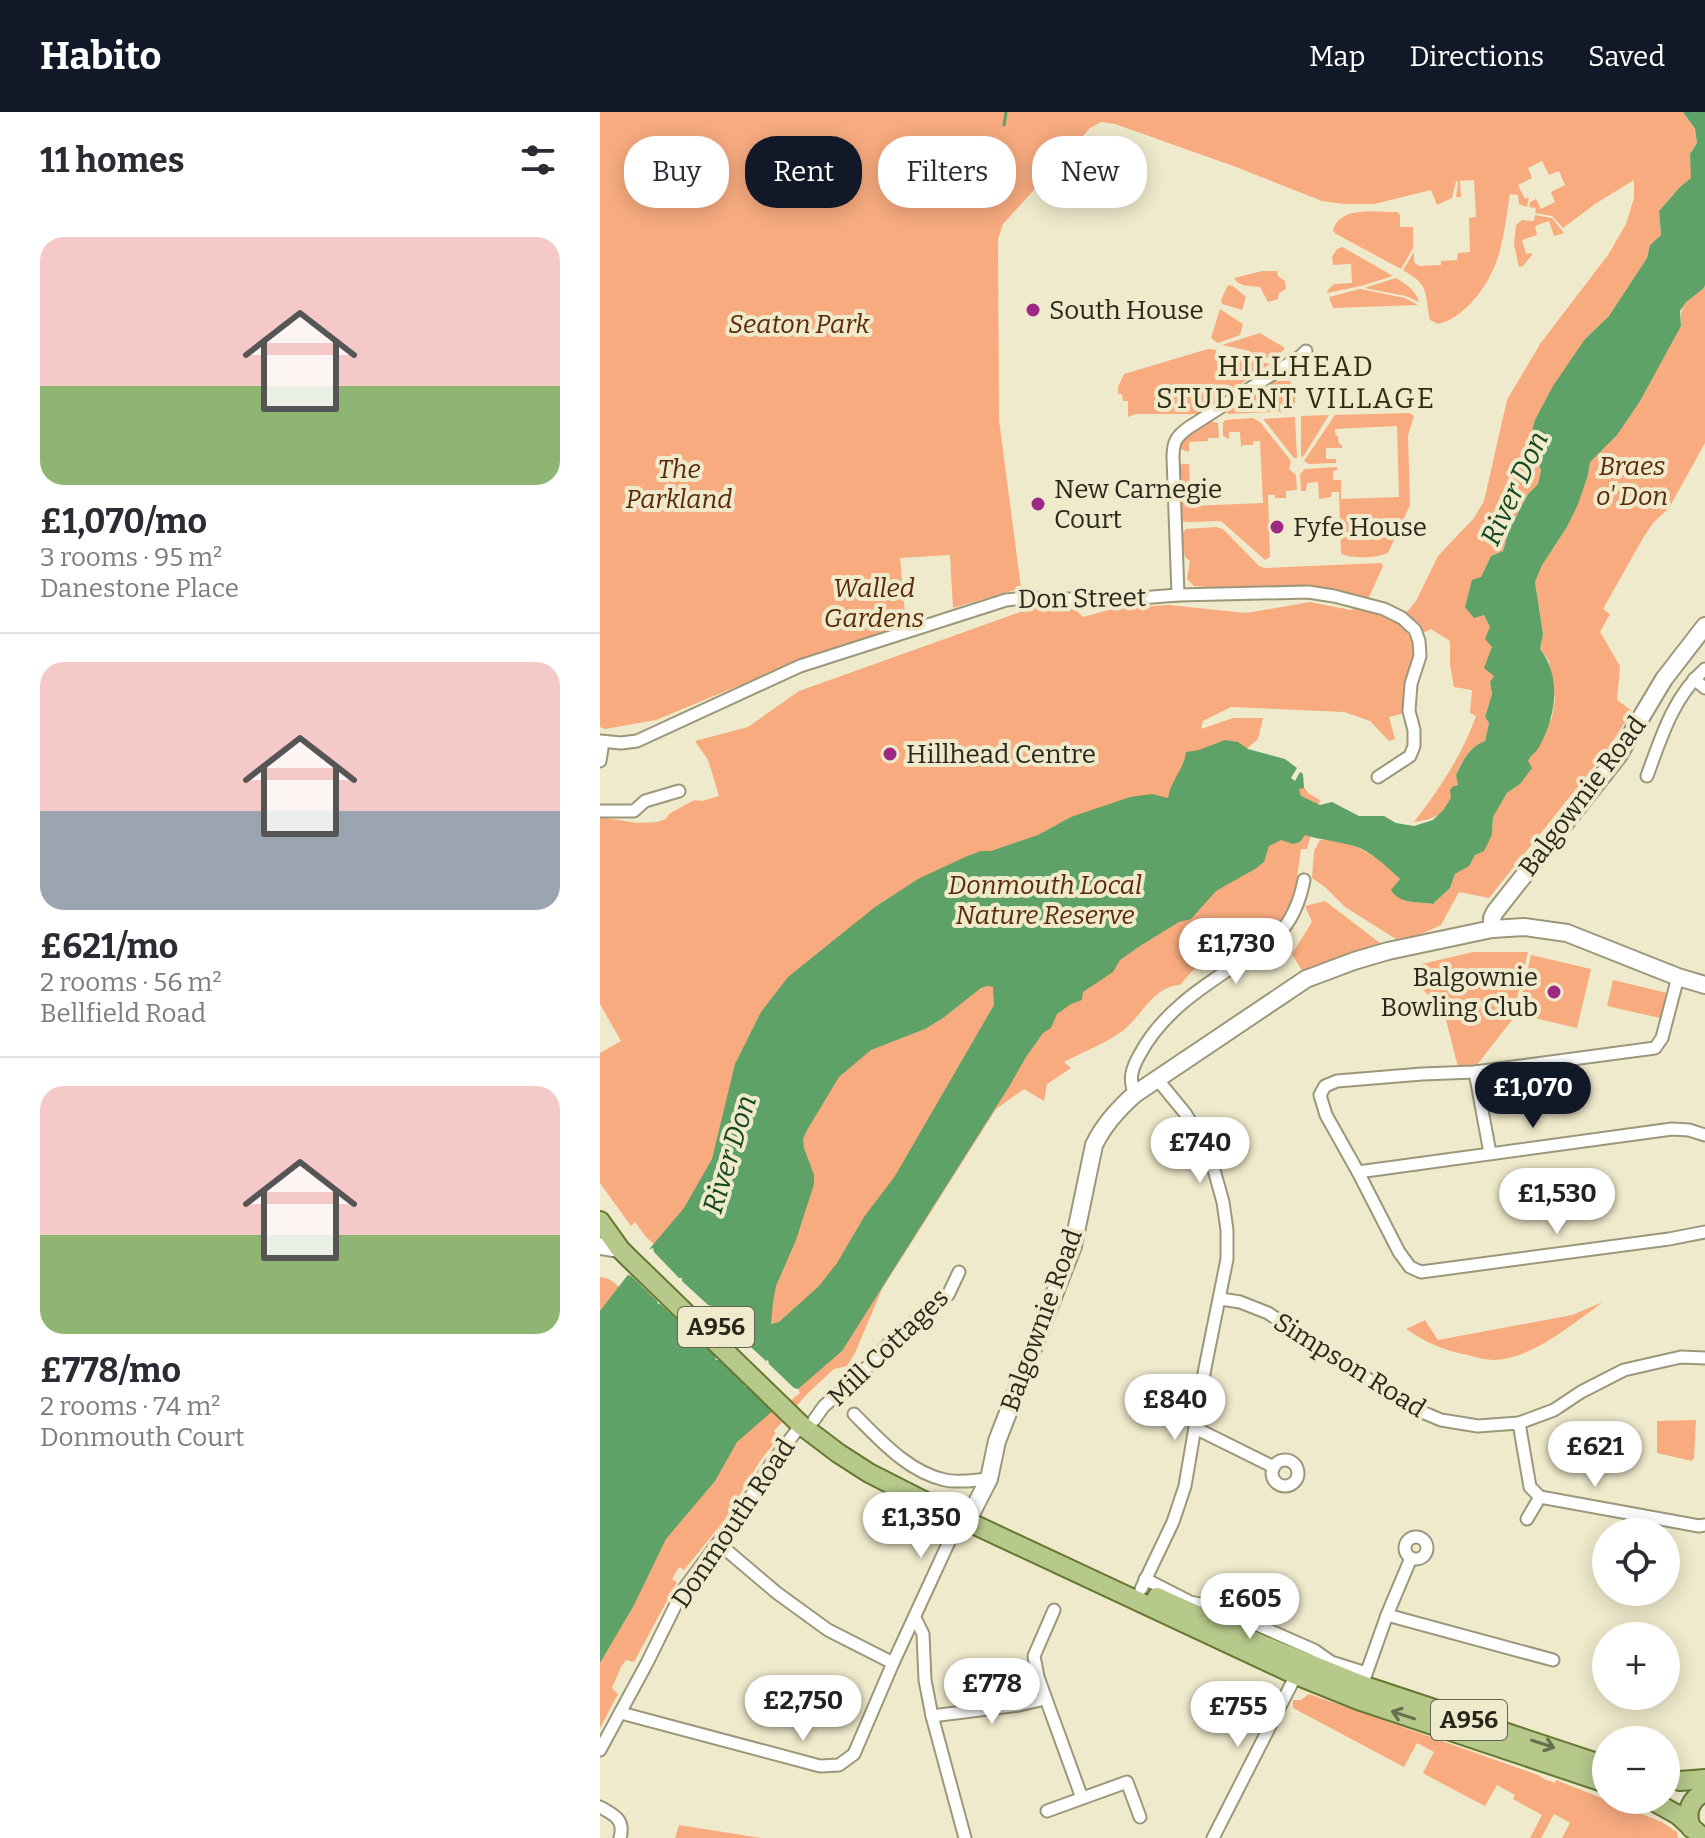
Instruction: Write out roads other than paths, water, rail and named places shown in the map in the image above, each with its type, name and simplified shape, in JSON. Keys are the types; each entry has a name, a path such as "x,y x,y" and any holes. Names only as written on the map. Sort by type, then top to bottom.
{"main road":[{"name":"A956","path":"600,1205 624,1245"},
{"name":"A956","path":"600,1221 665,1278 804,1419 966,1515 1296,1675 1362,1686 1592,1761"},
{"name":"A956","path":"966,1515 1143,1584 1261,1644 1592,1777"},
{"path":"1575,1755 1592,1756"},
{"path":"1680,1781 1704,1788"},
{"path":"1680,1791 1704,1788"},
{"path":"1695,1835 1688,1816 1689,1808 1704,1788"},
{"path":"1676,1814 1695,1835"}],"street":[{"path":"1178,595 1175,439 1306,351"},
{"name":"Don Street","path":"601,741 637,741 800,666 1006,600 1321,593 1384,609 1402,618 1415,630 1419,641 1420,656 1411,684 1409,711 1414,746 1410,756 1378,777"},
{"name":"Balgownie Road","path":"1492,929 1495,912 1618,756 1664,679 1705,626"},
{"path":"1647,776 1673,709 1705,669"},
{"path":"1694,679 1705,688"},
{"path":"600,761 601,741"},
{"path":"600,811 634,811 645,801 679,791"},
{"path":"1135,1094 1132,1070 1156,1029 1199,990 1277,936 1298,908 1304,880"},
{"name":"Balgownie Road","path":"966,1515 989,1479 997,1441 1073,1246 1094,1145 1116,1110 1135,1094 1306,979 1388,951 1492,929 1524,927 1567,933 1705,985"},
{"path":"1678,977 1662,1038 1655,1048 1475,1072 1337,1081 1325,1086 1320,1095 1326,1115 1399,1252 1410,1267 1421,1272 1705,1232"},
{"path":"1475,1072 1490,1153"},
{"path":"1143,1584 1173,1522 1185,1486 1227,1259 1223,1202 1209,1152 1185,1113 1157,1079"},
{"path":"1358,1172 1672,1129 1705,1135"},
{"path":"600,1246 624,1245"},
{"name":"Mill Cottages","path":"804,1419 858,1377 893,1339 948,1295 959,1272"},
{"name":"Simpson Road","path":"1221,1299 1240,1302 1268,1313 1410,1407 1441,1420 1478,1426 1519,1423 1554,1410 1624,1370 1681,1357 1705,1358"},
{"path":"854,1414 896,1454 934,1477 948,1481 989,1479"},
{"name":"Donmouth Road","path":"600,1750 683,1590 804,1419"},
{"path":"1519,1423 1530,1487 1540,1497 1705,1525"},
{"path":"1195,1428 1274,1467"},
{"path":"1527,1519 1540,1497"},
{"path":"621,1713 820,1766 839,1765 854,1754 893,1663 966,1515"},
{"path":"718,1543 777,1593 828,1630 893,1663"},
{"path":"1362,1686 1411,1558"},
{"path":"1054,1610 1034,1656 1045,1699 1082,1798"},
{"path":"1387,1615 1469,1631 1553,1660"},
{"path":"915,1618 923,1634 925,1680 932,1716 965,1838"},
{"path":"1213,1838 1296,1675"},
{"path":"932,1716 1045,1699"},
{"path":"1047,1811 1127,1782 1140,1817"},
{"path":"600,1807 621,1821 620,1838"}],"water":[{"name":"Donmouth Local Nature Reserve","path":"1683,112 1705,112 1705,285 1680,311 1681,326 1640,401 1617,435 1590,462 1578,504 1535,582 1543,634 1540,649 1552,672 1554,684 1553,710 1545,735 1528,761 1532,768 1520,784 1507,793 1493,817 1492,835 1484,851 1475,855 1469,866 1455,874 1450,888 1433,904 1404,900 1395,895 1391,890 1400,879 1360,848 1305,835 1300,842 1293,844 1281,840 1269,846 1264,862 1216,891 1191,919 1179,922 1120,960 1113,972 1083,992 1082,1000 1057,1014 1051,1028 1043,1033 1026,1057 842,1351 737,1442 715,1481 666,1539 634,1605 600,1663 600,1311 684,1208 712,1159 735,1064 761,1012 788,977 875,907 918,879 965,857 1038,835 1071,817 1130,797 1152,794 1168,798 1186,752 1225,740 1285,759 1297,768 1291,778 1295,781 1300,772 1303,774 1304,788 1299,789 1301,796 1320,805 1332,802 1359,816 1384,816 1396,823 1414,826 1433,820 1451,798 1452,787 1458,785 1456,775 1464,760 1485,741 1489,723 1485,717 1492,694 1490,682 1494,676 1484,668 1492,647 1485,639 1490,627 1484,615 1474,618 1465,607 1472,580 1481,577 1491,556 1503,551 1509,530 1528,494 1538,484 1541,471 1530,438 1535,420 1553,386 1585,339 1609,316 1647,258 1650,245 1661,235 1659,211 1691,178 1690,154 1697,143 1695,129","holes":["993,987 994,1005 895,1176 819,1286 779,1322 771,1324 776,1286 796,1240 814,1184 803,1139 839,1077 871,1050 925,1029 981,988"]}],"waterway":[{"path":"1004,125 1006,112"}],"place":[{"name":"South House","path":"1033,310"},
{"name":"New Carnegie Court","path":"1038,504"},
{"name":"Fyfe House","path":"1277,527"},
{"name":"Hillhead Centre","path":"890,754"},
{"name":"Balgownie Bowling Club","path":"1554,992"}],"district":[{"name":"HILLHEAD STUDENT VILLAGE","path":"1296,382"}],"park label":[{"name":"Seaton Park","path":"799,324"},
{"name":"Braes o' Don","path":"1632,481"},
{"name":"The Parkland","path":"679,484"},
{"name":"Walled Gardens","path":"874,603"}],"water label":[{"name":"River Don","path":"1514,488"},
{"name":"River Don","path":"729,1154"}]}
